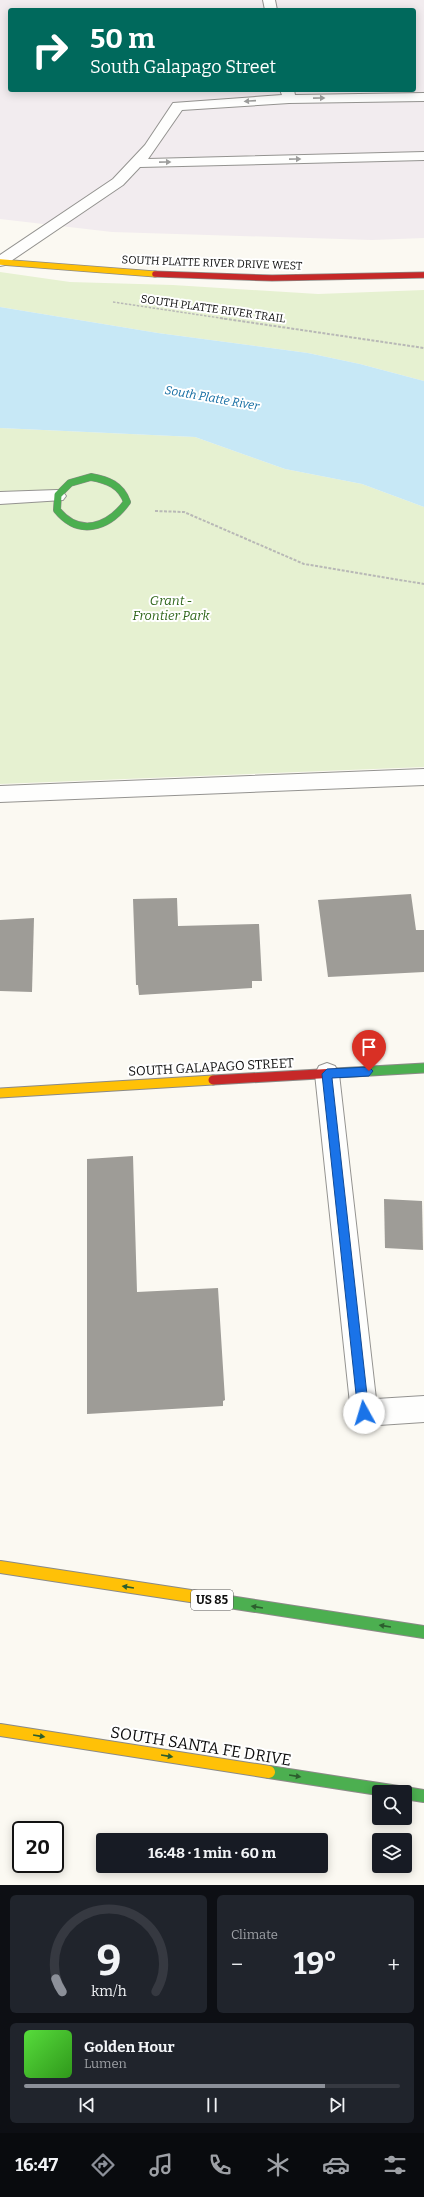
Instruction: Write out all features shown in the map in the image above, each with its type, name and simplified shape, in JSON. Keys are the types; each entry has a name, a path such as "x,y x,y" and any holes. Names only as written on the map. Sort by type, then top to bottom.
{"main road":[{"name":"SOUTH PLATTE RIVER DRIVE WEST","path":"0,262 167,275 272,278 424,274"},
{"path":"91,477 103,478 121,487 126,494 127,502 124,510 118,517 108,523 85,526 73,524 61,516 55,504 57,496 61,489 70,483 91,477"},
{"name":"SOUTH GALAPAGO STREET","path":"0,1093 424,1068"},
{"name":"US 85","path":"0,1567 424,1632"},
{"name":"SOUTH SANTA FE DRIVE","path":"0,1730 372,1788"},
{"path":"412,1794 424,1796"}],"street":[{"path":"0,262 118,182 150,148 178,106 288,94 424,97"},
{"path":"136,163 424,156"},
{"path":"0,498 57,496"},
{"path":"0,794 424,777"},
{"path":"327,1074 364,1413 424,1410"}],"path":[{"name":"SOUTH PLATTE RIVER TRAIL","path":"110,302 424,348"},
{"path":"124,510 184,512 304,564 410,583 424,584"}],"shaded area":[{"path":"0,0 424,0 424,238 372,240 112,232 0,219"}],"green space":[{"path":"0,272 70,282 173,285 318,294 424,290 424,381 360,364 308,353 158,333 0,307"},
{"name":"Grant - Frontier Park","path":"0,428 195,437 285,469 362,484 424,507 424,767 0,784"}],"water":[{"name":"South Platte River","path":"0,307 158,333 308,353 360,364 424,381 424,507 362,484 285,469 195,437 0,428"}],"building":[{"path":"411,894 416,930 424,930 424,972 328,977 318,900"},
{"path":"177,898 178,926 259,924 262,981 252,981 252,988 139,995 138,985 136,985 133,899"},
{"path":"34,918 32,992 0,991 0,920"},
{"path":"133,1156 137,1292 218,1288 225,1400 223,1401 223,1406 87,1414 87,1159"},
{"path":"384,1199 422,1201 423,1250 385,1248"}],"traffic: fast":[{"path":"91,477 103,479 114,484 122,491 127,502 121,511 113,518 103,523 93,526 73,524 64,519 57,510 58,495 70,483 91,477"},
{"path":"336,1073 424,1068"},
{"path":"197,1597 424,1632"},
{"path":"269,1772 372,1788"},
{"path":"412,1794 424,1796"}],"traffic: slow":[{"path":"0,262 155,274"},
{"path":"0,1093 213,1080"},
{"path":"0,1567 197,1597"},
{"path":"0,1730 269,1772"}],"traffic: jam":[{"path":"155,274 272,278 424,275"},
{"path":"213,1080 336,1073"}],"route":[{"path":"364,1413 327,1074 369,1071"}]}
